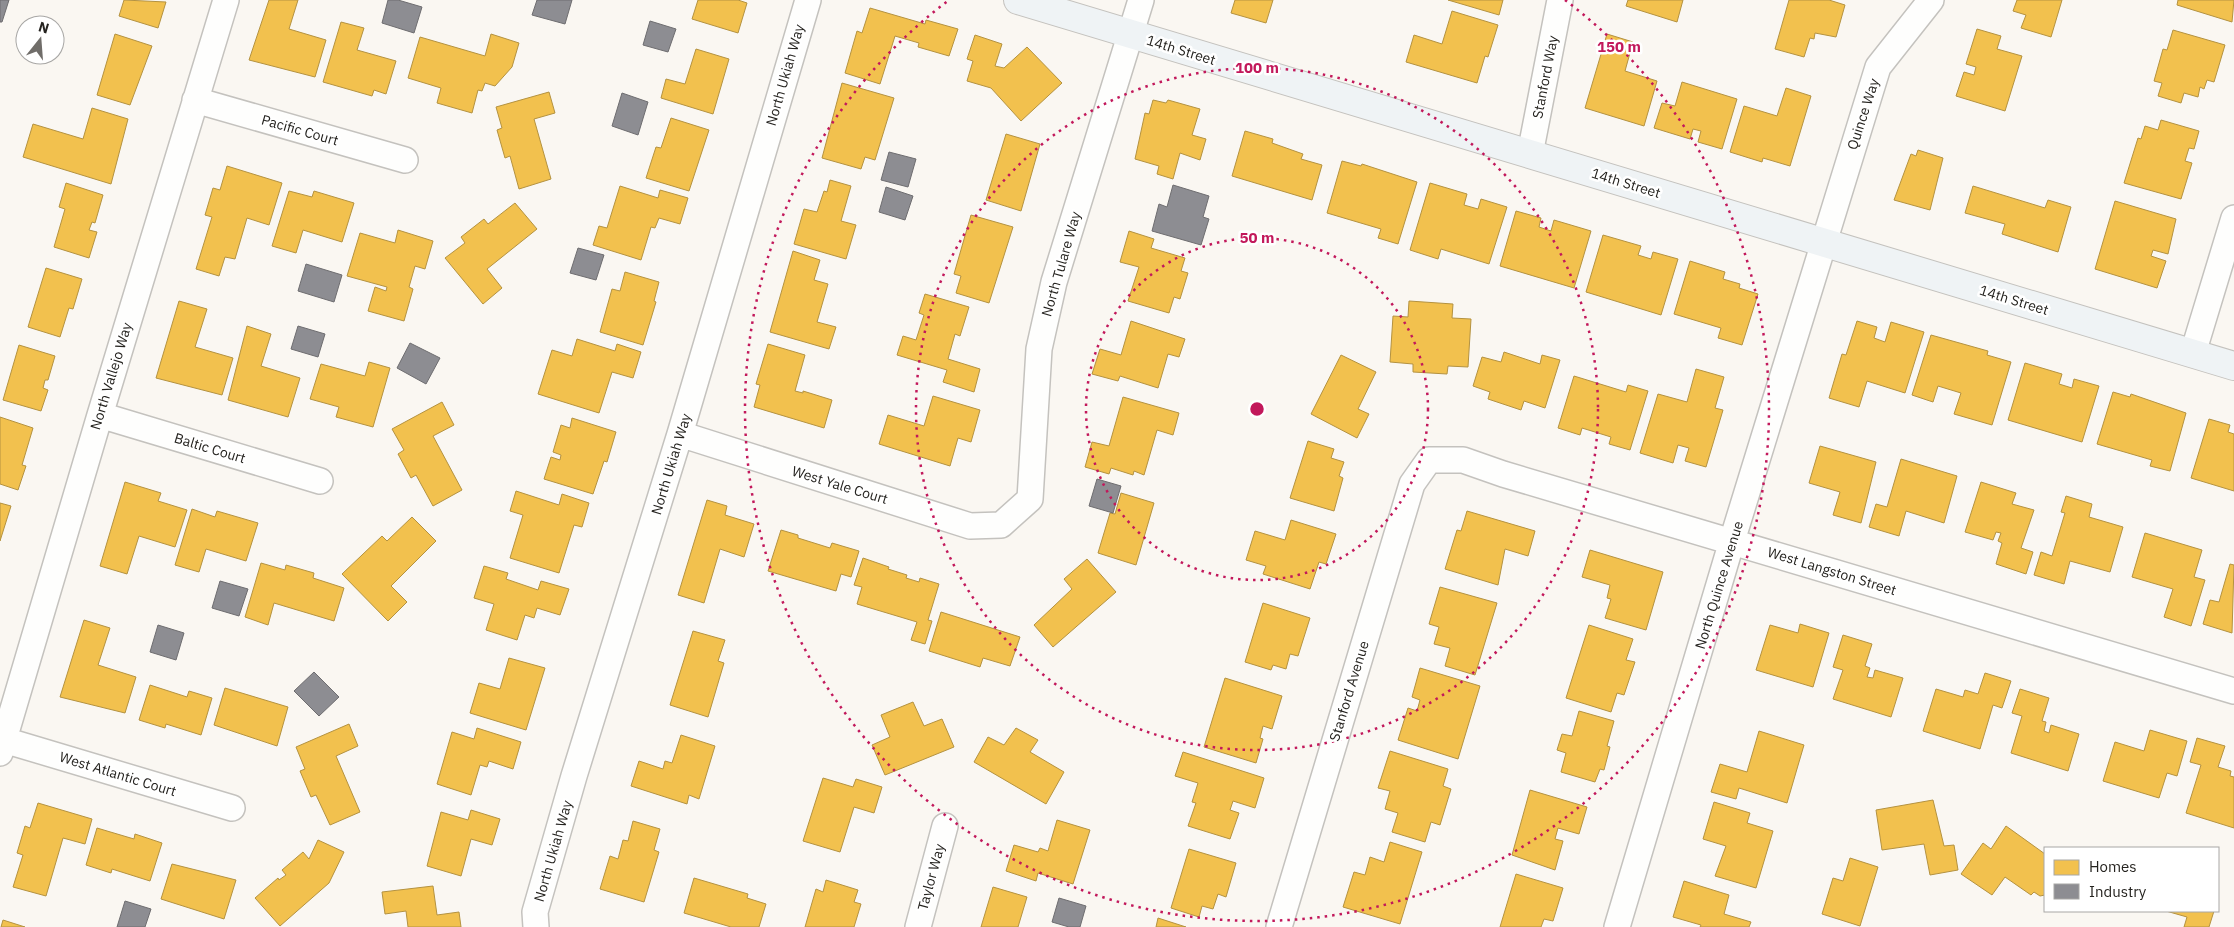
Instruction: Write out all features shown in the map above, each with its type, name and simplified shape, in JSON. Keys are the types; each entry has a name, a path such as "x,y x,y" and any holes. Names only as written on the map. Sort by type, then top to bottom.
{"street":[{"name":"North Vallejo Way","path":"2,747 226,0"},
{"name":"North Ukiah Way","path":"536,927 535,912 574,776 680,434 808,0"},
{"name":"14th Street","path":"1018,0 2234,366"},
{"name":"North Tulare Way","path":"1002,525 1030,499 1039,349 1054,282 1141,0"},
{"name":"Stanford Way","path":"1530,154 1560,0"},
{"name":"Quince Way","path":"1822,243 1878,67 1930,0"},
{"name":"Pacific Court","path":"195,100 405,160"},
{"path":"2193,354 2234,218"},
{"name":"North Quince Avenue","path":"1617,927 1822,243"},
{"name":"Baltic Court","path":"100,415 320,480"},
{"name":"West Yale Court","path":"680,434 970,526 1002,525"},
{"name":"West Langston Street","path":"1429,460 1463,460 1503,474 2234,691"},
{"name":"Stanford Avenue","path":"1279,927 1412,484 1429,460"},
{"name":"West Atlantic Court","path":"2,747 232,808"},
{"name":"Taylor Way","path":"918,927 945,826"}],"building: Homes":[{"path":"124,0 166,2 158,28 119,16"},
{"path":"269,0 298,0 289,29 326,40 315,77 249,60"},
{"path":"698,0 738,0 747,3 738,33 692,19"},
{"path":"1235,0 1273,0 1266,23 1231,13"},
{"path":"1448,0 1503,0 1499,15"},
{"path":"1628,0 1683,0 1677,22 1626,6"},
{"path":"1789,0 1829,0 1845,5 1836,37 1815,33 1814,39 1810,38 1804,57 1775,49"},
{"path":"2017,0 2062,0 2051,37 2021,28 2026,15 2013,11"},
{"path":"2178,0 2234,0 2232,22 2177,5"},
{"path":"870,8 925,24 926,20 958,29 949,56 918,47 919,43 895,36 880,84 845,73 857,31 862,33"},
{"path":"1452,11 1498,25 1488,57 1485,56 1477,83 1406,62 1414,35 1442,44"},
{"path":"341,22 364,28 357,50 396,61 386,94 374,90 372,96 323,82"},
{"path":"1977,29 2001,36 1997,49 2022,56 2005,111 1956,96 1964,72 1974,75 1976,67 1966,64"},
{"path":"2173,30 2225,45 2214,82 2207,80 2204,89 2200,87 2198,97 2184,93 2181,103 2158,96 2162,83 2154,81 2163,49 2167,50"},
{"path":"115,34 152,46 130,105 97,95"},
{"path":"491,34 519,43 512,67 495,86 485,83 482,91 478,90 472,113 437,103 441,88 408,78 420,37 485,56"},
{"path":"1607,34 1633,42 1625,71 1657,81 1644,126 1585,108"},
{"path":"975,35 1002,44 995,66 1004,68 1027,47 1062,83 1021,121 991,88 967,81 973,61 967,59"},
{"path":"696,49 729,59 713,114 661,98 666,79 685,84"},
{"path":"1682,82 1737,99 1722,149 1698,142 1701,131 1693,129 1690,139 1654,128 1662,103 1675,106"},
{"path":"842,83 894,98 875,160 865,157 861,169 822,158"},
{"path":"1786,88 1811,96 1790,166 1763,158 1762,162 1730,152 1744,106 1777,116"},
{"path":"549,92 555,113 534,119 551,179 519,189 510,156 505,158 497,130 502,128 496,107"},
{"path":"1153,100 1166,103 1168,100 1200,109 1192,135 1206,139 1200,160 1180,153 1173,179 1157,174 1159,166 1135,159 1145,113 1149,114"},
{"path":"92,108 128,119 111,184 23,157 33,124 83,139"},
{"path":"671,118 709,130 689,191 646,178 656,147 661,148"},
{"path":"2161,120 2199,131 2194,149 2189,148 2185,161 2192,163 2181,199 2124,183 2138,138 2141,139 2145,126 2158,130"},
{"path":"1245,131 1273,139 1272,143 1303,154 1301,159 1322,165 1312,200 1232,176"},
{"path":"1006,134 1040,144 1021,211 986,200"},
{"path":"1918,150 1943,158 1930,210 1894,200 1911,154 1916,156"},
{"path":"1342,161 1361,166 1362,164 1417,182 1398,244 1378,238 1381,229 1327,213"},
{"path":"227,166 282,183 269,225 247,218 235,259 225,257 219,276 196,269 212,217 205,215 213,188 220,190"},
{"path":"830,180 851,186 841,221 856,225 846,259 794,244 804,209 817,212 824,191 827,192"},
{"path":"66,183 103,195 95,223 92,222 89,230 97,232 89,258 54,247 65,209 59,207"},
{"path":"1430,183 1467,194 1464,205 1478,209 1481,199 1507,207 1489,264 1441,249 1438,259 1410,250"},
{"path":"620,186 658,198 660,190 688,198 680,224 659,218 655,228 651,227 641,260 593,245 599,226 607,228"},
{"path":"1973,186 2045,208 2048,200 2071,207 2058,252 2002,234 2005,224 1965,213"},
{"path":"289,191 312,197 314,191 354,203 342,242 303,230 296,253 272,246"},
{"path":"2115,201 2176,219 2168,254 2153,250 2151,256 2166,261 2157,288 2095,269"},
{"path":"515,203 537,229 487,269 502,288 483,304 445,258 465,243 461,237 484,219 488,224"},
{"path":"1516,211 1541,218 1539,227 1551,231 1554,220 1591,231 1574,288 1500,266"},
{"path":"971,215 1013,227 989,303 956,293 961,276 954,274"},
{"path":"398,230 433,241 425,269 415,266 409,287 413,289 404,321 368,311 375,287 386,291 387,287 347,276 360,233 395,243"},
{"path":"1129,231 1154,239 1151,248 1185,258 1181,271 1188,273 1180,299 1174,297 1169,313 1128,301 1139,267 1120,262"},
{"path":"1603,235 1641,246 1638,255 1651,259 1653,252 1678,259 1661,315 1586,292"},
{"path":"793,251 820,260 814,280 828,284 817,322 836,327 829,349 770,332"},
{"path":"1690,261 1725,272 1723,279 1740,284 1739,288 1758,294 1742,345 1718,338 1721,328 1674,314"},
{"path":"46,268 82,279 73,309 69,308 60,337 28,327"},
{"path":"625,272 659,282 654,301 656,302 643,345 600,332 612,289 620,291"},
{"path":"925,294 969,307 960,336 955,334 948,359 980,369 974,392 943,382 947,370 897,355 903,336 916,340 924,315 919,313"},
{"path":"179,301 207,309 195,347 233,358 222,395 156,378"},
{"path":"1409,301 1453,304 1452,318 1471,319 1468,367 1448,366 1447,374 1413,372 1413,364 1390,362 1393,316 1408,317"},
{"path":"1131,321 1185,339 1179,357 1168,354 1158,388 1120,376 1118,381 1092,374 1100,349 1121,355"},
{"path":"1857,321 1877,327 1874,338 1885,342 1891,322 1924,332 1905,393 1867,381 1859,407 1829,398 1842,354 1846,355"},
{"path":"247,326 271,334 261,366 300,378 288,417 228,400"},
{"path":"1931,335 1988,351 1987,355 2011,362 1992,425 1954,414 1961,393 1938,386 1933,402 1912,395"},
{"path":"577,339 615,351 617,344 641,352 633,378 612,372 599,413 538,394 552,350 572,356"},
{"path":"768,344 805,355 795,391 803,393 803,391 832,400 824,428 754,407 760,385 756,384"},
{"path":"19,345 55,356 48,380 45,380 43,388 48,390 41,411 3,400"},
{"path":"1504,352 1540,364 1542,355 1560,360 1545,408 1524,401 1521,410 1488,399 1490,392 1473,386 1482,357 1501,362"},
{"path":"1341,355 1376,372 1358,409 1369,414 1357,438 1311,414"},
{"path":"369,362 390,368 373,427 336,417 339,407 310,399 321,364 365,376"},
{"path":"2025,363 2062,374 2059,384 2072,388 2074,379 2099,386 2082,442 2008,420"},
{"path":"1696,369 1724,377 1715,408 1723,410 1706,467 1685,461 1689,448 1678,445 1673,463 1640,453 1658,394 1687,402"},
{"path":"1574,376 1626,392 1628,385 1648,391 1630,450 1609,444 1611,437 1582,428 1580,435 1558,428"},
{"path":"2113,392 2130,397 2131,394 2186,413 2170,471 2150,466 2152,460 2097,444"},
{"path":"933,396 980,410 971,442 958,438 950,466 879,444 888,415 924,426"},
{"path":"1123,397 1179,413 1173,435 1157,430 1144,475 1134,471 1133,475 1111,468 1109,474 1085,467 1092,442 1109,446"},
{"path":"442,402 454,425 433,436 462,490 433,506 416,475 411,478 398,454 404,450 392,429"},
{"path":"0,417 33,428 22,465 26,466 18,490 0,484"},
{"path":"572,418 616,432 607,462 604,461 593,494 544,479 551,457 560,460 561,455 553,452 561,425 570,428"},
{"path":"2209,419 2230,425 2228,432 2234,434 2234,491 2191,478"},
{"path":"1308,441 1334,449 1331,458 1344,462 1339,476 1343,478 1334,511 1290,498"},
{"path":"1820,446 1876,462 1861,523 1833,515 1840,492 1809,483"},
{"path":"1901,459 1957,476 1944,523 1906,511 1899,536 1869,527 1876,504 1887,507"},
{"path":"125,482 161,493 158,501 187,510 175,547 139,536 127,574 100,566"},
{"path":"1981,482 2016,493 2012,504 2034,510 2021,548 2033,552 2026,574 1996,564 2002,543 1998,541 2001,533 1996,532 1993,540 1965,532"},
{"path":"516,491 559,505 562,494 589,503 582,527 574,525 559,573 510,558 523,515 510,511"},
{"path":"1121,493 1154,503 1136,565 1098,553 1110,513 1115,514"},
{"path":"2066,496 2092,504 2089,517 2123,527 2110,572 2070,561 2064,584 2034,575 2041,552 2052,556 2065,513 2061,512"},
{"path":"707,500 727,506 725,515 754,524 744,557 720,549 704,603 678,595"},
{"path":"0,503 11,506 0,541"},
{"path":"192,509 215,517 217,511 258,523 246,561 206,549 199,572 175,565"},
{"path":"1467,511 1535,531 1528,556 1505,549 1498,585 1445,569 1457,530 1461,531"},
{"path":"412,517 436,541 391,586 407,602 388,621 342,574 382,536 387,541"},
{"path":"1291,520 1336,534 1326,564 1319,562 1310,589 1263,574 1266,566 1246,560 1255,531 1285,540"},
{"path":"781,530 798,535 798,538 830,548 832,543 859,551 851,577 841,574 836,591 768,571"},
{"path":"2145,533 2202,550 2194,577 2205,580 2191,626 2164,617 2173,589 2132,577"},
{"path":"1590,550 1663,572 1646,630 1605,618 1611,599 1607,598 1610,585 1582,577"},
{"path":"863,558 907,575 906,578 919,582 920,578 939,584 928,620 932,621 925,644 911,640 917,622 857,604 862,587 854,585"},
{"path":"1087,559 1116,592 1053,647 1034,625 1072,589 1064,579"},
{"path":"261,563 285,570 286,565 314,573 313,578 344,588 334,621 274,603 268,625 245,617"},
{"path":"2230,564 2234,565 2232,633 2203,624 2210,600 2219,602"},
{"path":"484,566 508,573 506,579 538,590 541,581 569,589 560,615 537,608 534,618 525,615 517,640 486,630 494,604 474,598"},
{"path":"1440,587 1497,603 1475,675 1445,666 1450,648 1434,644 1439,627 1429,624"},
{"path":"1263,603 1310,618 1298,656 1290,654 1286,669 1273,665 1271,670 1245,662"},
{"path":"941,612 1020,637 1010,666 983,658 980,667 929,651"},
{"path":"84,620 110,628 98,665 136,677 125,713 60,697"},
{"path":"1800,624 1829,633 1813,687 1756,670 1770,625 1798,633"},
{"path":"1589,625 1633,639 1626,660 1635,662 1624,695 1617,693 1611,712 1566,698"},
{"path":"693,631 725,640 718,661 724,663 708,717 670,705"},
{"path":"1843,635 1872,644 1865,666 1870,668 1867,677 1873,678 1875,670 1903,678 1891,717 1833,699 1843,670 1833,667"},
{"path":"509,658 545,668 526,730 470,713 479,683 500,689"},
{"path":"1420,668 1480,686 1458,759 1398,740 1408,708 1417,711 1420,700 1412,697"},
{"path":"1985,673 2011,681 2002,708 1993,705 1980,749 1923,731 1936,689 1963,697 1965,690 1978,694"},
{"path":"1225,678 1282,696 1272,729 1263,726 1260,738 1263,739 1256,763 1204,747"},
{"path":"150,685 187,697 189,691 212,698 201,735 166,724 165,728 139,720"},
{"path":"225,688 288,707 277,746 214,725"},
{"path":"2020,689 2049,698 2042,721 2046,722 2044,731 2049,733 2051,725 2079,734 2068,771 2011,753 2022,716 2012,713"},
{"path":"913,702 924,726 942,719 954,747 885,775 872,745 890,737 881,715"},
{"path":"1579,711 1614,721 1607,746 1610,747 1604,770 1600,769 1595,782 1561,772 1566,753 1557,750 1562,734 1572,736"},
{"path":"349,724 358,746 336,756 360,812 330,825 316,795 311,797 300,771 305,769 296,747"},
{"path":"477,728 521,742 513,769 489,761 487,767 480,765 471,795 437,784 452,732 474,739"},
{"path":"1016,728 1038,740 1030,752 1064,772 1046,804 974,762 988,737 1004,745"},
{"path":"2150,730 2187,741 2177,776 2167,773 2159,798 2103,781 2115,742 2144,751"},
{"path":"1759,731 1804,745 1787,803 1739,788 1736,799 1711,792 1720,764 1747,772"},
{"path":"681,735 715,746 699,799 689,795 687,804 631,786 639,761 663,769 665,761 672,763"},
{"path":"2197,738 2225,746 2218,767 2231,771 2230,776 2234,777 2234,828 2186,813 2201,765 2190,762"},
{"path":"1390,751 1448,769 1443,786 1451,789 1440,825 1431,822 1425,842 1392,832 1398,813 1385,809 1390,791 1378,788"},
{"path":"1183,752 1264,778 1255,808 1233,801 1230,810 1239,813 1230,839 1188,826 1196,803 1192,802 1198,783 1175,776"},
{"path":"823,778 853,787 856,779 882,787 874,813 854,807 840,852 803,841"},
{"path":"1530,790 1587,807 1579,834 1558,828 1555,839 1563,841 1555,870 1512,855"},
{"path":"1933,800 1944,846 1954,845 1958,870 1930,875 1924,844 1882,850 1876,810"},
{"path":"1714,802 1750,813 1747,823 1773,831 1756,888 1715,876 1726,846 1703,839"},
{"path":"38,803 92,819 85,844 63,838 46,896 13,887 23,855 17,853 25,826 30,828"},
{"path":"471,810 500,819 492,845 471,839 461,876 427,866 441,812 468,820"},
{"path":"1057,820 1090,830 1073,884 1038,873 1036,881 1006,871 1014,845 1038,852 1040,848 1048,851"},
{"path":"633,821 660,829 654,850 659,852 644,902 600,889 610,856 618,859 623,840 628,841"},
{"path":"2006,826 2044,853 2044,895 2040,896 2034,892 2031,895 2005,877 1992,895 1961,874 1983,843 1991,849"},
{"path":"97,828 134,839 135,834 162,843 150,881 112,869 111,873 86,865"},
{"path":"318,840 344,852 329,883 280,926 255,898 278,878 279,880 286,875 282,870 303,852 309,859"},
{"path":"1390,842 1422,852 1400,924 1343,907 1354,872 1365,875 1370,857 1384,862"},
{"path":"1189,849 1236,863 1226,897 1218,894 1213,909 1202,906 1199,917 1171,908"},
{"path":"1850,858 1878,867 1860,926 1822,914 1833,878 1843,881"},
{"path":"172,864 236,880 224,919 161,899"},
{"path":"1516,874 1563,888 1553,921 1544,919 1541,927 1500,927"},
{"path":"694,878 748,894 747,898 766,904 759,927 731,927 684,913"},
{"path":"826,880 858,890 854,902 861,904 854,927 805,927 816,889 823,892"},
{"path":"1684,881 1729,895 1724,914 1751,922 1749,927 1700,927 1701,925 1673,917"},
{"path":"433,886 437,915 459,912 461,927 408,927 406,911 385,914 382,892"},
{"path":"993,887 1027,897 1018,927 981,927"},
{"path":"2170,912 2214,912 2209,927 2184,927 2187,917"},
{"path":"1158,918 1186,927 1156,927"},
{"path":"3,920 25,927 1,927"}],"building: Industry":[{"path":"0,0 9,0 2,22 0,22"},
{"path":"388,0 398,0 422,7 414,33 382,23"},
{"path":"537,0 572,0 565,24 532,15"},
{"path":"650,21 676,29 668,52 643,45"},
{"path":"622,93 648,102 638,135 612,126"},
{"path":"889,152 916,159 908,187 881,180"},
{"path":"1173,185 1209,196 1203,217 1209,219 1201,245 1152,231 1159,204 1167,207"},
{"path":"886,187 913,196 905,220 879,212"},
{"path":"578,248 604,255 596,280 570,273"},
{"path":"306,264 342,275 334,302 298,291"},
{"path":"298,326 325,334 318,357 291,349"},
{"path":"410,343 440,358 426,384 397,368"},
{"path":"1097,479 1121,486 1113,513 1089,506"},
{"path":"220,581 248,589 239,616 212,608"},
{"path":"158,625 184,633 176,660 150,652"},
{"path":"314,672 339,697 319,716 294,691"},
{"path":"1059,898 1086,906 1080,927 1069,927 1052,922"},
{"path":"125,901 151,909 145,927 117,927"}]}
